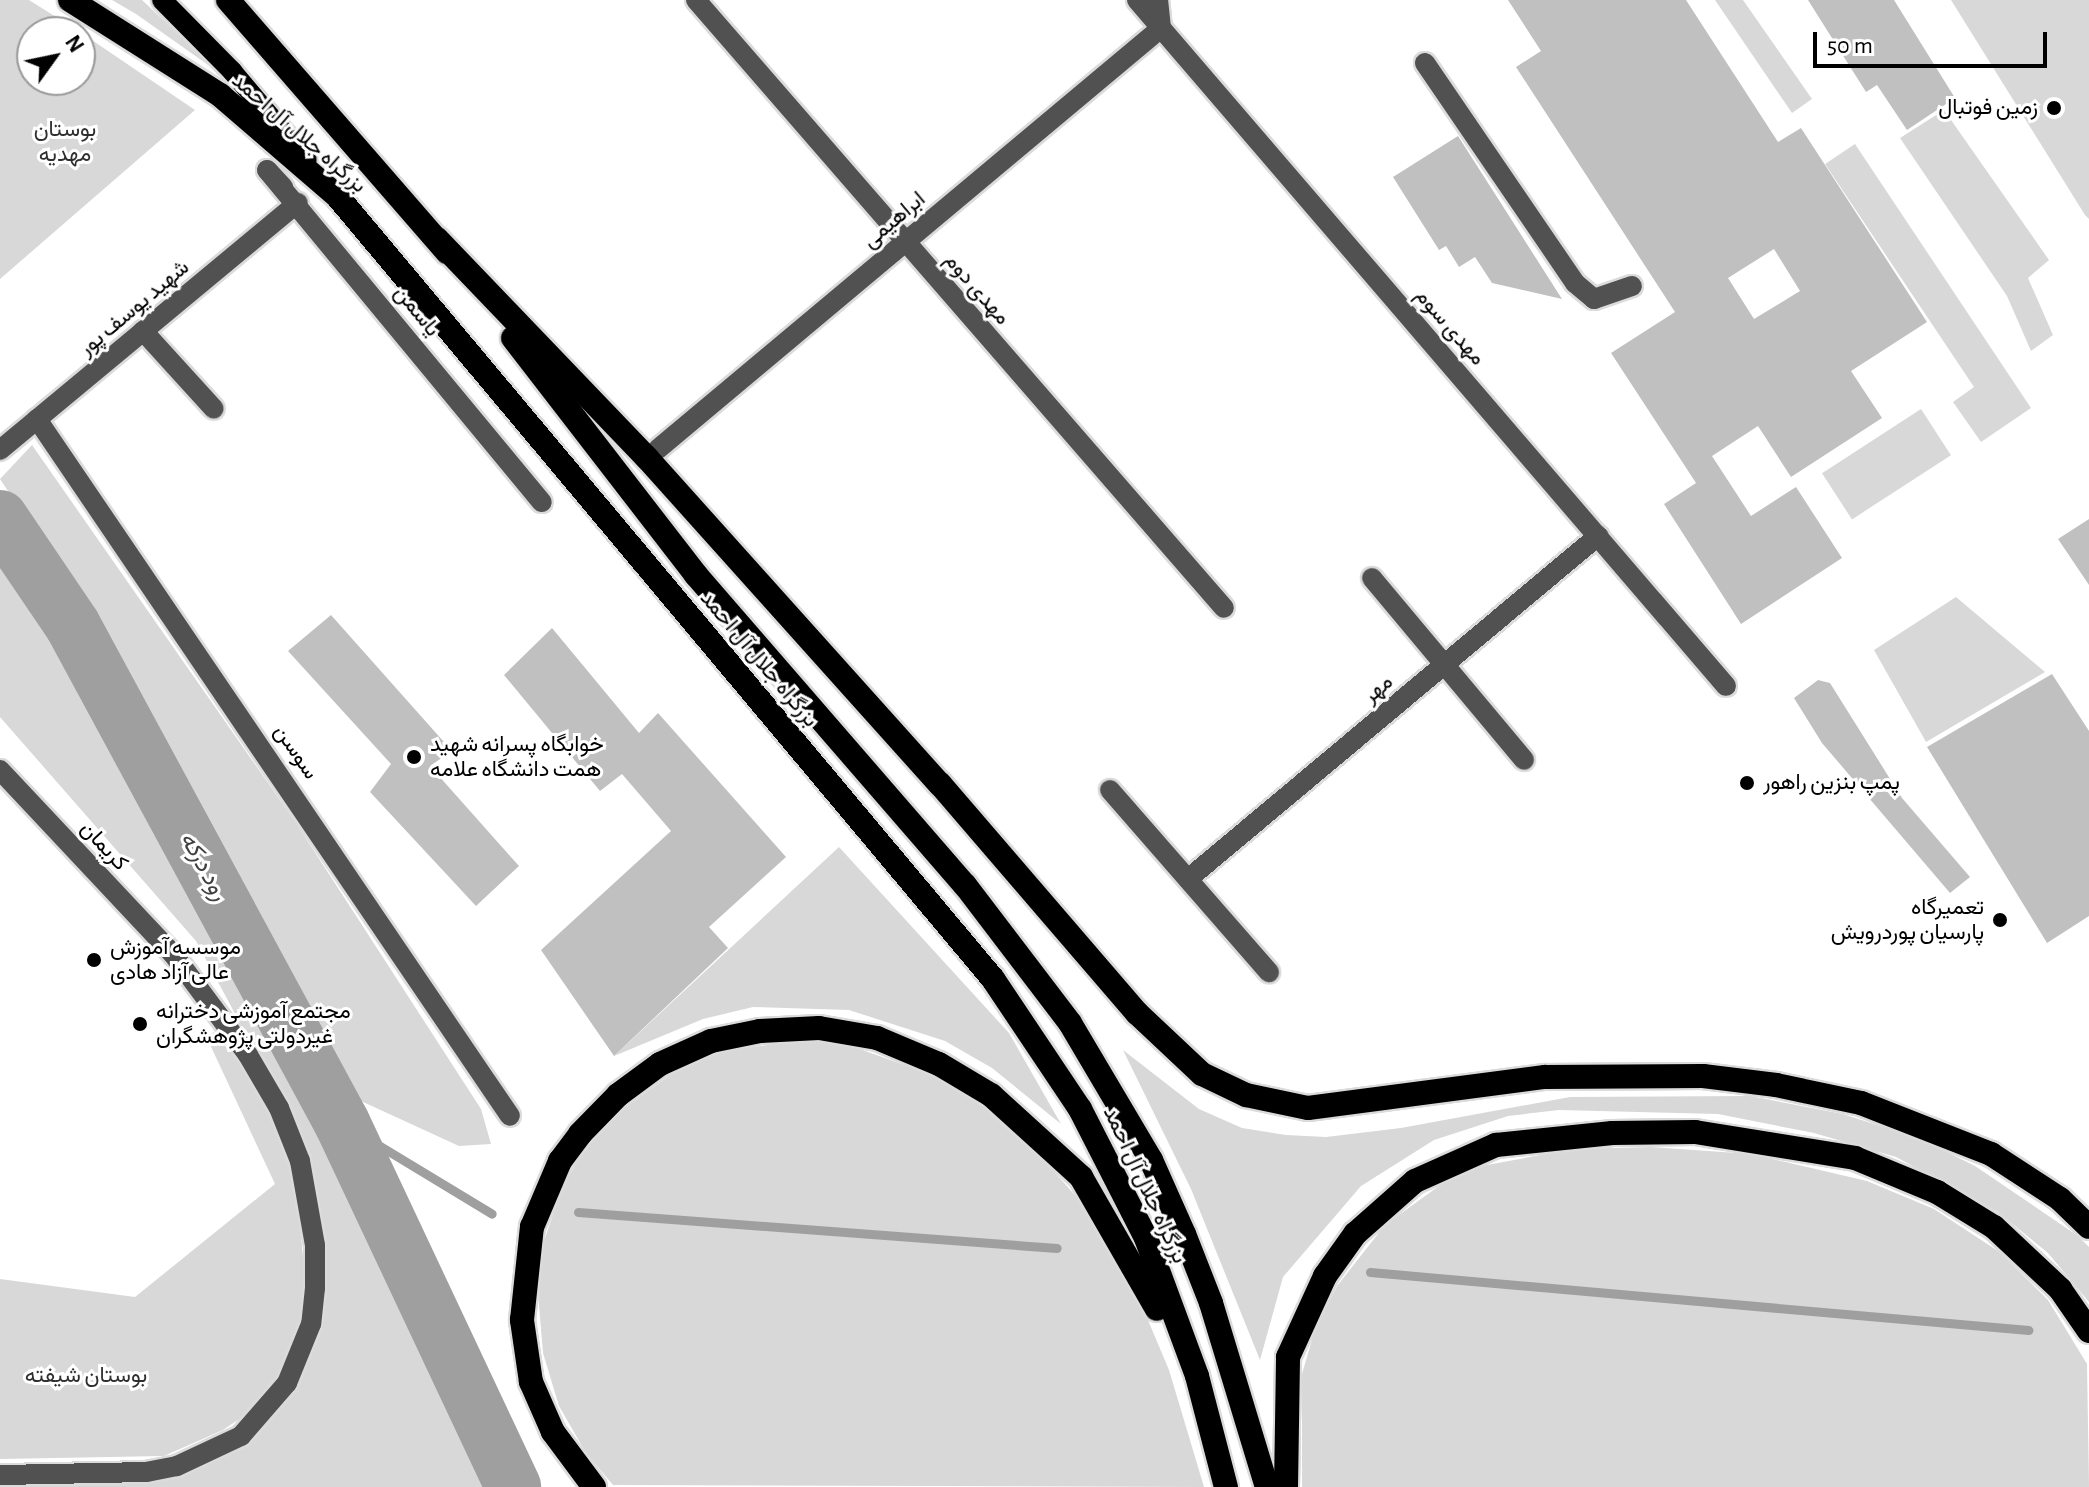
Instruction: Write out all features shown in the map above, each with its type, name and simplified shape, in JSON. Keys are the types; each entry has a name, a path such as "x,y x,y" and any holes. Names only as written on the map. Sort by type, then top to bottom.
{"highway":[{"name":"بزرگراه جلال آل احمد","path":"70,0 220,95 338,197 993,979 1080,1109 1146,1238 1197,1376 1225,1481"},
{"name":"بزرگراه جلال آل احمد","path":"228,0 437,239 696,575 965,885 1070,1023 1151,1160 1184,1234 1211,1303 1265,1481"},
{"path":"437,239 647,458 980,829 1137,1013 1202,1074 1246,1095 1308,1108 1545,1077 1703,1076 1776,1085 1861,1103 1991,1154 2060,1199 2089,1227"},
{"path":"594,1487 553,1432 531,1382 525,1347 525,1260 549,1183 580,1134 618,1095 660,1064 711,1041 760,1031 819,1028 877,1038 939,1064 991,1095 1081,1177 1152,1295 1225,1481"},
{"path":"1286,1487 1288,1357 1315,1292 1355,1234 1389,1201 1415,1181 1471,1153 1496,1145 1612,1133 1695,1132 1855,1158 1937,1192 1994,1227 2029,1256 2089,1331"}],"main road":[{"path":"162,0 232,71 338,197"}],"street":[{"name":"مهدی دوم","path":"696,0 1224,608"},
{"name":"مهدی سوم","path":"1137,0 1726,686"},
{"path":"1158,0 1161,28"},
{"name":"ابراهیمی","path":"658,449 1161,28"},
{"path":"1425,63 1575,283 1594,299 1632,286"},
{"name":"یاسمن","path":"283,187 267,170 298,203 542,502"},
{"name":"شهید یوسف پور","path":"0,450 298,203"},
{"path":"143,331 214,409"},
{"name":"سوسن","path":"37,419 510,1116"},
{"name":"مهر","path":"1188,879 1598,536"},
{"path":"1372,578 1524,760"},
{"name":"کریمان","path":"0,770 173,954 248,1055 279,1108 300,1161 315,1245 311,1324 287,1383 266,1412 241,1436 207,1454 146,1472 0,1475"},
{"path":"1110,790 1269,972"}],"green space":[{"name":"بوستان مهدیه","path":"0,0 29,0 54,16 16,16 16,96 96,96 96,43 195,110 0,279"},
{"path":"112,0 142,0 221,74 136,14"},
{"path":"1715,0 1743,0 1812,99 1792,113"},
{"name":"زمین فوتبال","path":"1951,0 2089,0 2089,219 2085,215"},
{"path":"1944,110 2049,260 2028,278 2053,335 2031,351 2007,296 1900,138"},
{"path":"1855,144 2031,408 1981,442 1953,402 1974,387 1825,164"},
{"path":"1921,409 1951,455 1852,519 1822,473"},
{"path":"32,445 296,823 481,1109 491,1144 459,1146 350,1096 86,610 0,479"},
{"path":"0,543 68,648 253,987 492,1487 19,1487 0,1484 150,1482 224,1455 257,1432 308,1359 322,1312 324,1271 262,1064 196,941 0,717"},
{"path":"1956,597 2045,672 1926,742 1874,650"},
{"path":"839,847 1009,1033 1061,1124 992,1068 945,1041 849,1010 753,1007 703,1019 614,1056"},
{"name":"بوستان شیفته","path":"218,1030 269,1110 287,1150 296,1187 306,1286 302,1322 278,1378 254,1409 223,1430 164,1456 0,1459 0,1279 135,1297 275,1184 206,1036"},
{"path":"807,1040 843,1043 935,1076 981,1102 1044,1160 1087,1209 1134,1287 1169,1370 1204,1487 613,1485 586,1453 559,1406 543,1353 538,1294 542,1247 561,1191 582,1152 614,1116 677,1070 719,1051"},
{"path":"1123,1050 1199,1109 1242,1128 1286,1135 1326,1137 1401,1128 1570,1097 1750,1096 1843,1114 1923,1140 1975,1166 2078,1236 2089,1247 2089,1302 2048,1253 1998,1212 1896,1157 1814,1133 1718,1114 1559,1110 1508,1116 1434,1140 1361,1186 1283,1277 1260,1360 1191,1189"},
{"path":"1651,1147 1751,1154 1867,1181 1934,1209 2001,1253 2048,1300 2087,1364 2089,1487 1302,1487 1302,1374 1315,1329 1337,1286 1385,1225 1450,1178 1482,1166 1572,1149"}],"building":[{"path":"1508,0 1686,0 1778,142 1801,128 1927,322 1851,371 1882,418 1791,477 1758,426 1712,456 1751,516 1796,487 1842,558 1741,624 1664,504 1696,483 1611,353 1675,312 1516,67 1541,51","holes":["1774,249 1800,291 1754,319 1728,278"]},
{"path":"1808,0 1894,0 1955,98 1907,130 1877,85 1866,92"},
{"path":"1458,136 1562,299 1492,283 1475,257 1459,267 1446,246 1439,250 1393,177"},
{"path":"2089,519 2089,585 2058,539"},
{"name":"خوابگاه پسرانه شهید همت دانشگاه علامه","path":"331,615 452,751 430,766 519,866 476,906 370,792 391,764 288,651"},
{"path":"552,628 639,733 658,713 786,857 709,927 728,948 614,1056 541,950 671,831 622,774 600,791 504,675"},
{"path":"2052,674 2089,731 2089,916 2047,943 1927,747"},
{"path":"1818,680 1830,683 1902,798 1970,877 1950,893 1822,743 1794,698"}],"waterway":[{"name":"رود درکه","path":"0,518 73,626 342,1123 513,1487"},
{"path":"342,1123 492,1214"},
{"path":"578,1212 1057,1248"},
{"path":"1370,1272 2028,1330"}],"place":[{"name":"زمین فوتبال","path":"2054,108"},
{"name":"خوابگاه پسرانه شهید همت دانشگاه علامه","path":"414,757"},
{"name":"پمپ بنزین راهور","path":"1747,783"},
{"name":"تعمیرگاه پارسیان پوردرویش","path":"2000,920"},
{"name":"موسسه آموزش عالی آزاد هادی","path":"94,960"},
{"name":"مجتمع آموزشی دخترانه غیردولتی پژوهشگران","path":"140,1024"}]}
